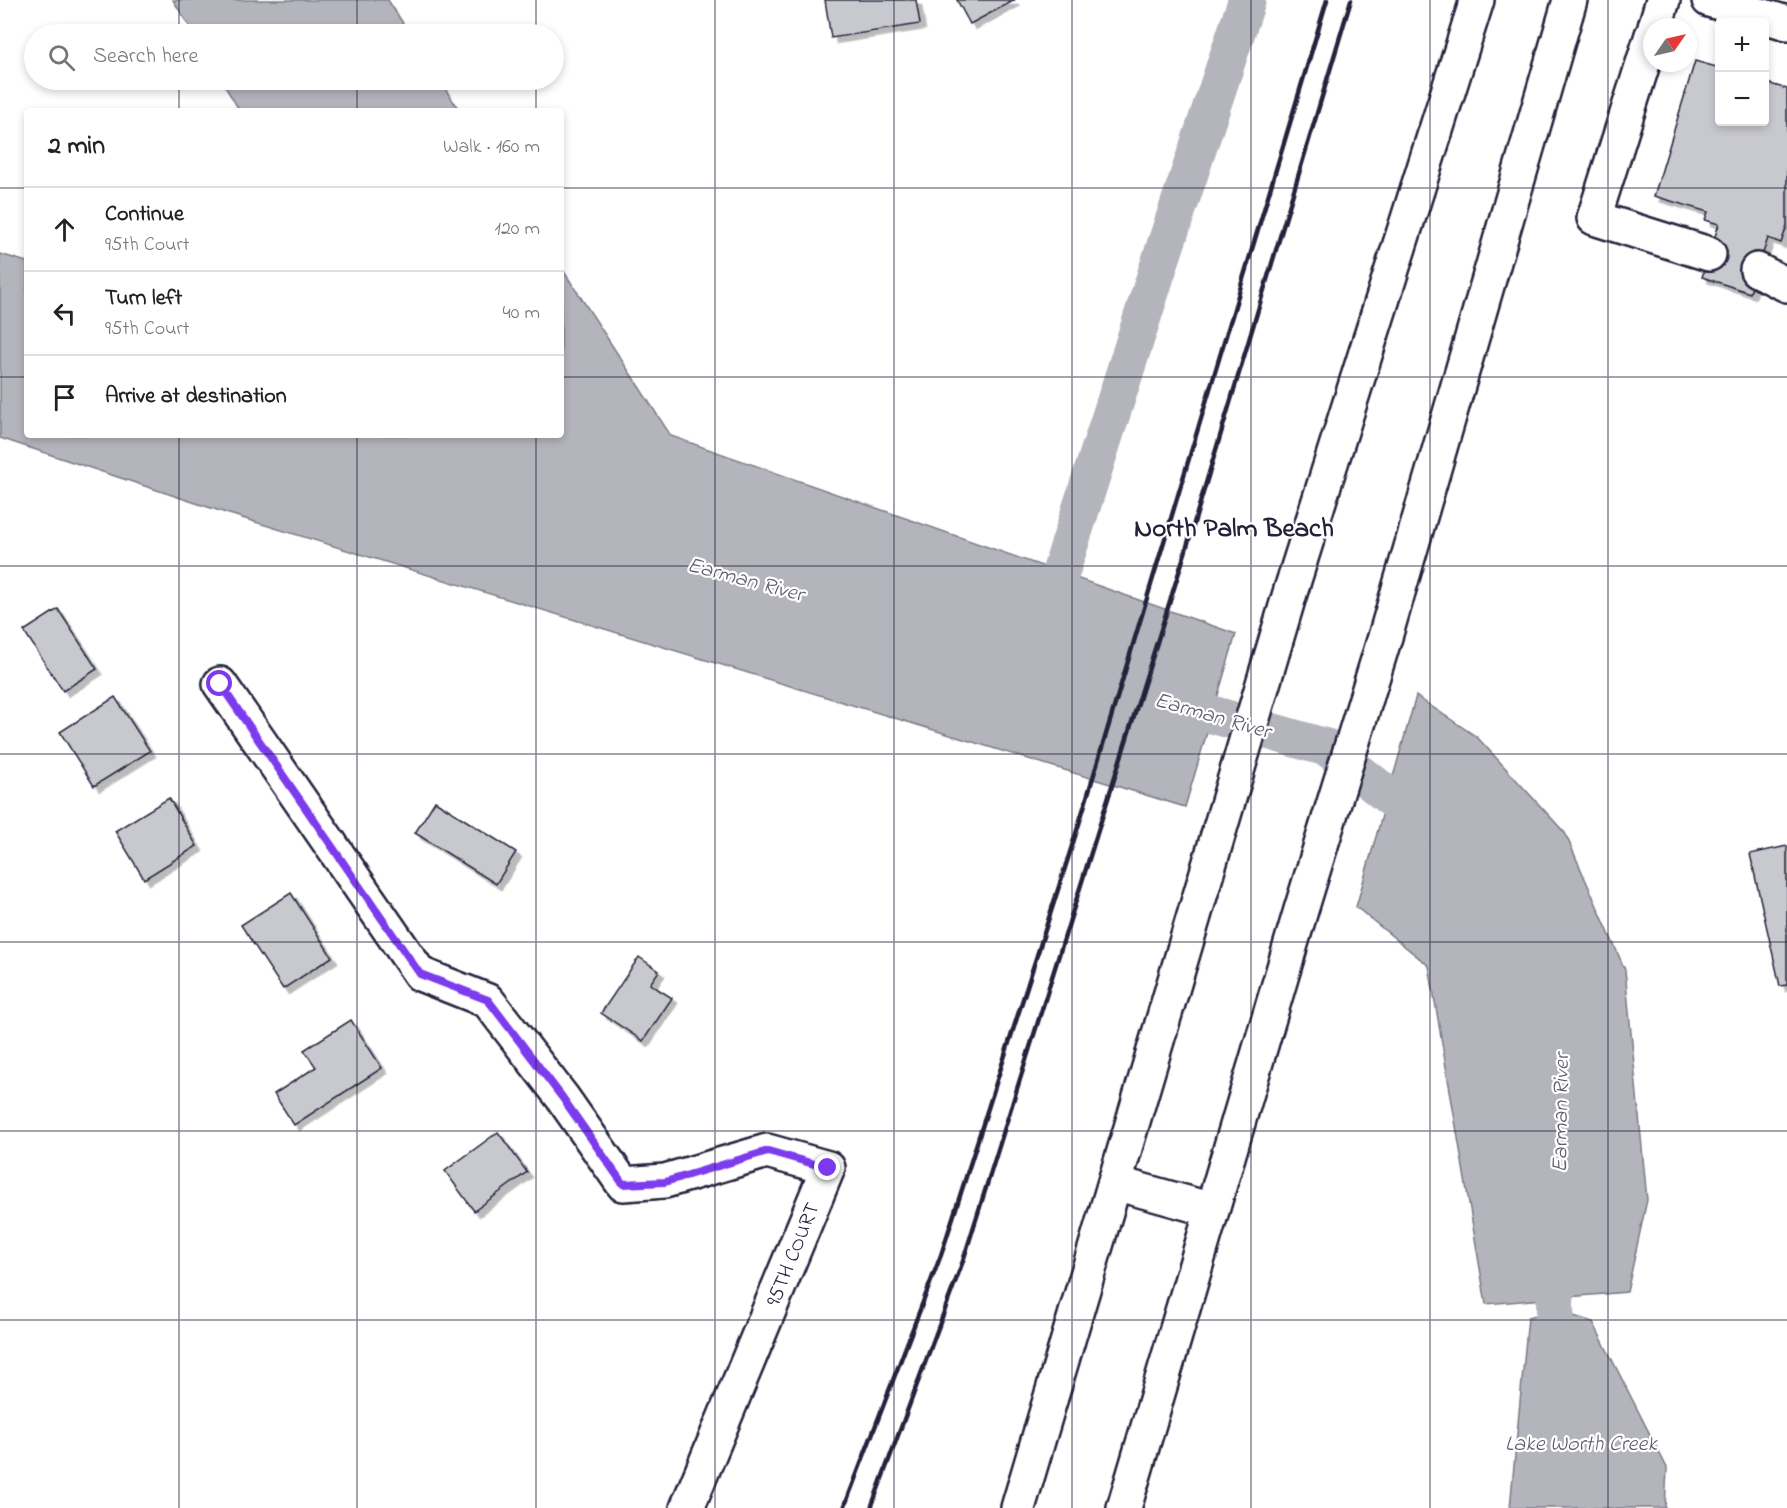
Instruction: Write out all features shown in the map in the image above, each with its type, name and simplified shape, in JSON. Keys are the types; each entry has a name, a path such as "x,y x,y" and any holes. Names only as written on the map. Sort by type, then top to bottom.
{"main road":[{"path":"1018,1508 1290,593 1477,0"},
{"path":"1124,1508 1384,637 1570,0"},
{"path":"1658,18 1663,0"},
{"path":"1709,0 1787,23"},
{"path":"1643,63 1594,218 1709,254"},
{"path":"1757,270 1787,285"},
{"name":"95TH COURT","path":"220,684 420,974 488,1000 562,1097 623,1184 665,1182 768,1151 828,1168 687,1508"},
{"path":"1115,1183 1212,1210"}],"water":[{"path":"173,0 388,0 404,24 188,24"},
{"path":"227,90 446,90 458,108 238,108"},
{"path":"0,254 24,261 24,438 564,438 564,272 671,436 1236,634 1185,807 226,513 0,438"},
{"path":"1416,696 1477,737 1565,833 1625,970 1647,1200 1627,1292 1486,1304 1429,966 1356,907"},
{"name":"Lake Worth Creek","path":"1555,1310 1593,1322 1667,1468 1665,1508 1510,1508 1528,1317"}],"building":[{"path":"825,0 916,0 920,24 831,38"},
{"path":"957,0 1015,0 970,24"},
{"path":"1697,62 1715,67 1715,126 1769,126 1769,84 1787,89 1787,226 1781,243 1768,238 1750,293 1702,277 1719,224 1705,220 1708,212 1654,196 1692,72 1697,72"},
{"path":"58,609 97,669 63,691 24,631"},
{"path":"115,697 150,751 94,786 60,732"},
{"path":"169,798 197,846 144,879 115,831"},
{"path":"435,801 516,852 496,884 415,833"},
{"path":"1787,846 1787,985 1780,986 1750,854"},
{"path":"291,893 332,957 283,989 241,925"},
{"path":"639,957 659,971 650,984 672,998 643,1041 601,1013"},
{"path":"351,1020 382,1068 294,1125 274,1094 316,1067 304,1050"},
{"path":"498,1132 527,1172 474,1211 445,1171"}],"waterway":[{"path":"1045,621 1247,0"},
{"name":"Earman River","path":"1162,700 1328,748 1428,827"},
{"name":"Earman River","path":"1556,1246 1555,1310 1559,1360"}],"railway":[{"path":"844,1508 941,1255 1079,824 1327,0"},
{"path":"871,1508 963,1261 1185,553 1351,0"}],"district":[{"name":"North Palm Beach","path":"1234,527"}],"route":[{"path":"220,684 420,974 488,1000 562,1097 623,1184 665,1182 768,1151 828,1168"}]}
